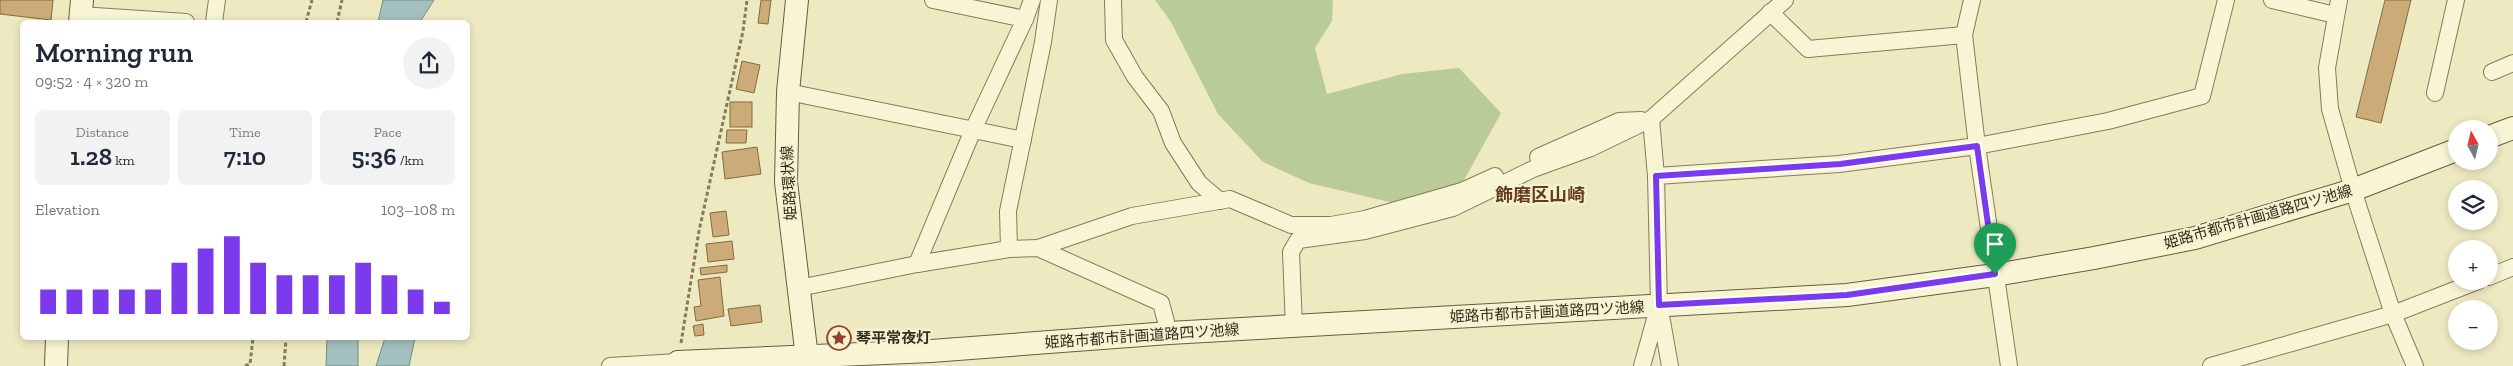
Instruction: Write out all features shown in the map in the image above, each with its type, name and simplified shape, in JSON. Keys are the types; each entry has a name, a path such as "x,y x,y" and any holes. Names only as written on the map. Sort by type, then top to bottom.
{"street":[{"path":"214,20 217,0"},
{"name":"姫路環状線","path":"797,0 788,92 786,182 807,361"},
{"path":"933,0 1025,20"},
{"path":"917,264 974,130 1025,20 1032,0"},
{"path":"1009,250 1008,210 1049,0"},
{"path":"1113,0 1114,40 1135,77 1161,111 1173,144 1199,183 1220,201"},
{"path":"1294,327 1290,252 1298,240 1365,231 1453,208 1533,170 1591,148 1651,119 1785,0"},
{"path":"1972,0 1964,36 1977,146 2009,366"},
{"path":"1656,176 1840,164 1977,146 2108,121 2202,96 2226,0"},
{"path":"2272,0 2337,7 2327,68 2330,109 2353,190 2393,314 2415,366"},
{"path":"2435,93 2456,0"},
{"path":"80,12 165,20"},
{"path":"1770,12 1808,50 1964,36"},
{"path":"2492,72 2513,63"},
{"path":"788,92 1022,140"},
{"path":"799,288 917,264 1009,250 1038,248 1132,216 1230,199 1291,224 1339,223 1365,218 1462,191 1619,121 1651,119"},
{"path":"1651,119 1656,176 1659,305 1670,366"},
{"path":"2498,134 2513,128"},
{"name":"姫路市都市計画道路四ツ池線","path":"678,362 932,358 1169,333 1847,295 2094,258 2195,238 2353,190 2448,153"},
{"path":"1038,248 1161,303 1169,333"},
{"path":"2498,273 2513,267"},
{"path":"2212,366 2393,314 2455,290"},
{"path":"1642,366 1659,305"},
{"path":"56,366 57,340"},
{"path":"610,366 678,362"}],"path":[{"path":"307,20 312,0"},
{"path":"337,20 342,0"},
{"path":"678,362 700,231 743,31 747,0"},
{"path":"245,366 250,364 253,340"},
{"path":"284,366 286,340"}],"green space":[{"path":"1155,0 1333,0 1332,21 1315,48 1327,94 1402,74 1459,68 1501,113 1462,184 1394,203 1309,183 1263,162 1218,114 1171,22"}],"water":[{"path":"383,0 434,0 421,20 378,20"},
{"path":"327,340 358,340 358,366 326,366"},
{"path":"384,340 415,340 409,366 376,366"}],"building":[{"path":"0,0 53,0 51,20 0,14"},
{"path":"761,0 771,0 768,24 758,23"},
{"path":"2385,0 2411,0 2381,123 2356,117"},
{"path":"742,61 760,65 754,93 736,89"},
{"path":"730,102 752,102 752,127 730,127"},
{"path":"727,130 747,130 746,143 726,143"},
{"path":"757,147 761,174 725,179 722,152"},
{"path":"726,211 729,235 713,237 710,213"},
{"path":"732,241 734,259 708,262 706,244"},
{"path":"727,265 727,272 701,275 700,268"},
{"path":"720,277 724,316 696,321 694,307 701,306 698,280"},
{"path":"760,305 762,322 731,326 728,309"},
{"path":"703,324 704,335 695,336 693,326"}],"place":[{"name":"琴平常夜灯","path":"839,338"}],"district":[{"name":"飾磨区山崎","path":"1540,195"}],"route":[{"path":"1977,146 1995,274 1847,295 1659,305 1656,176 1840,164 1977,146"}]}
